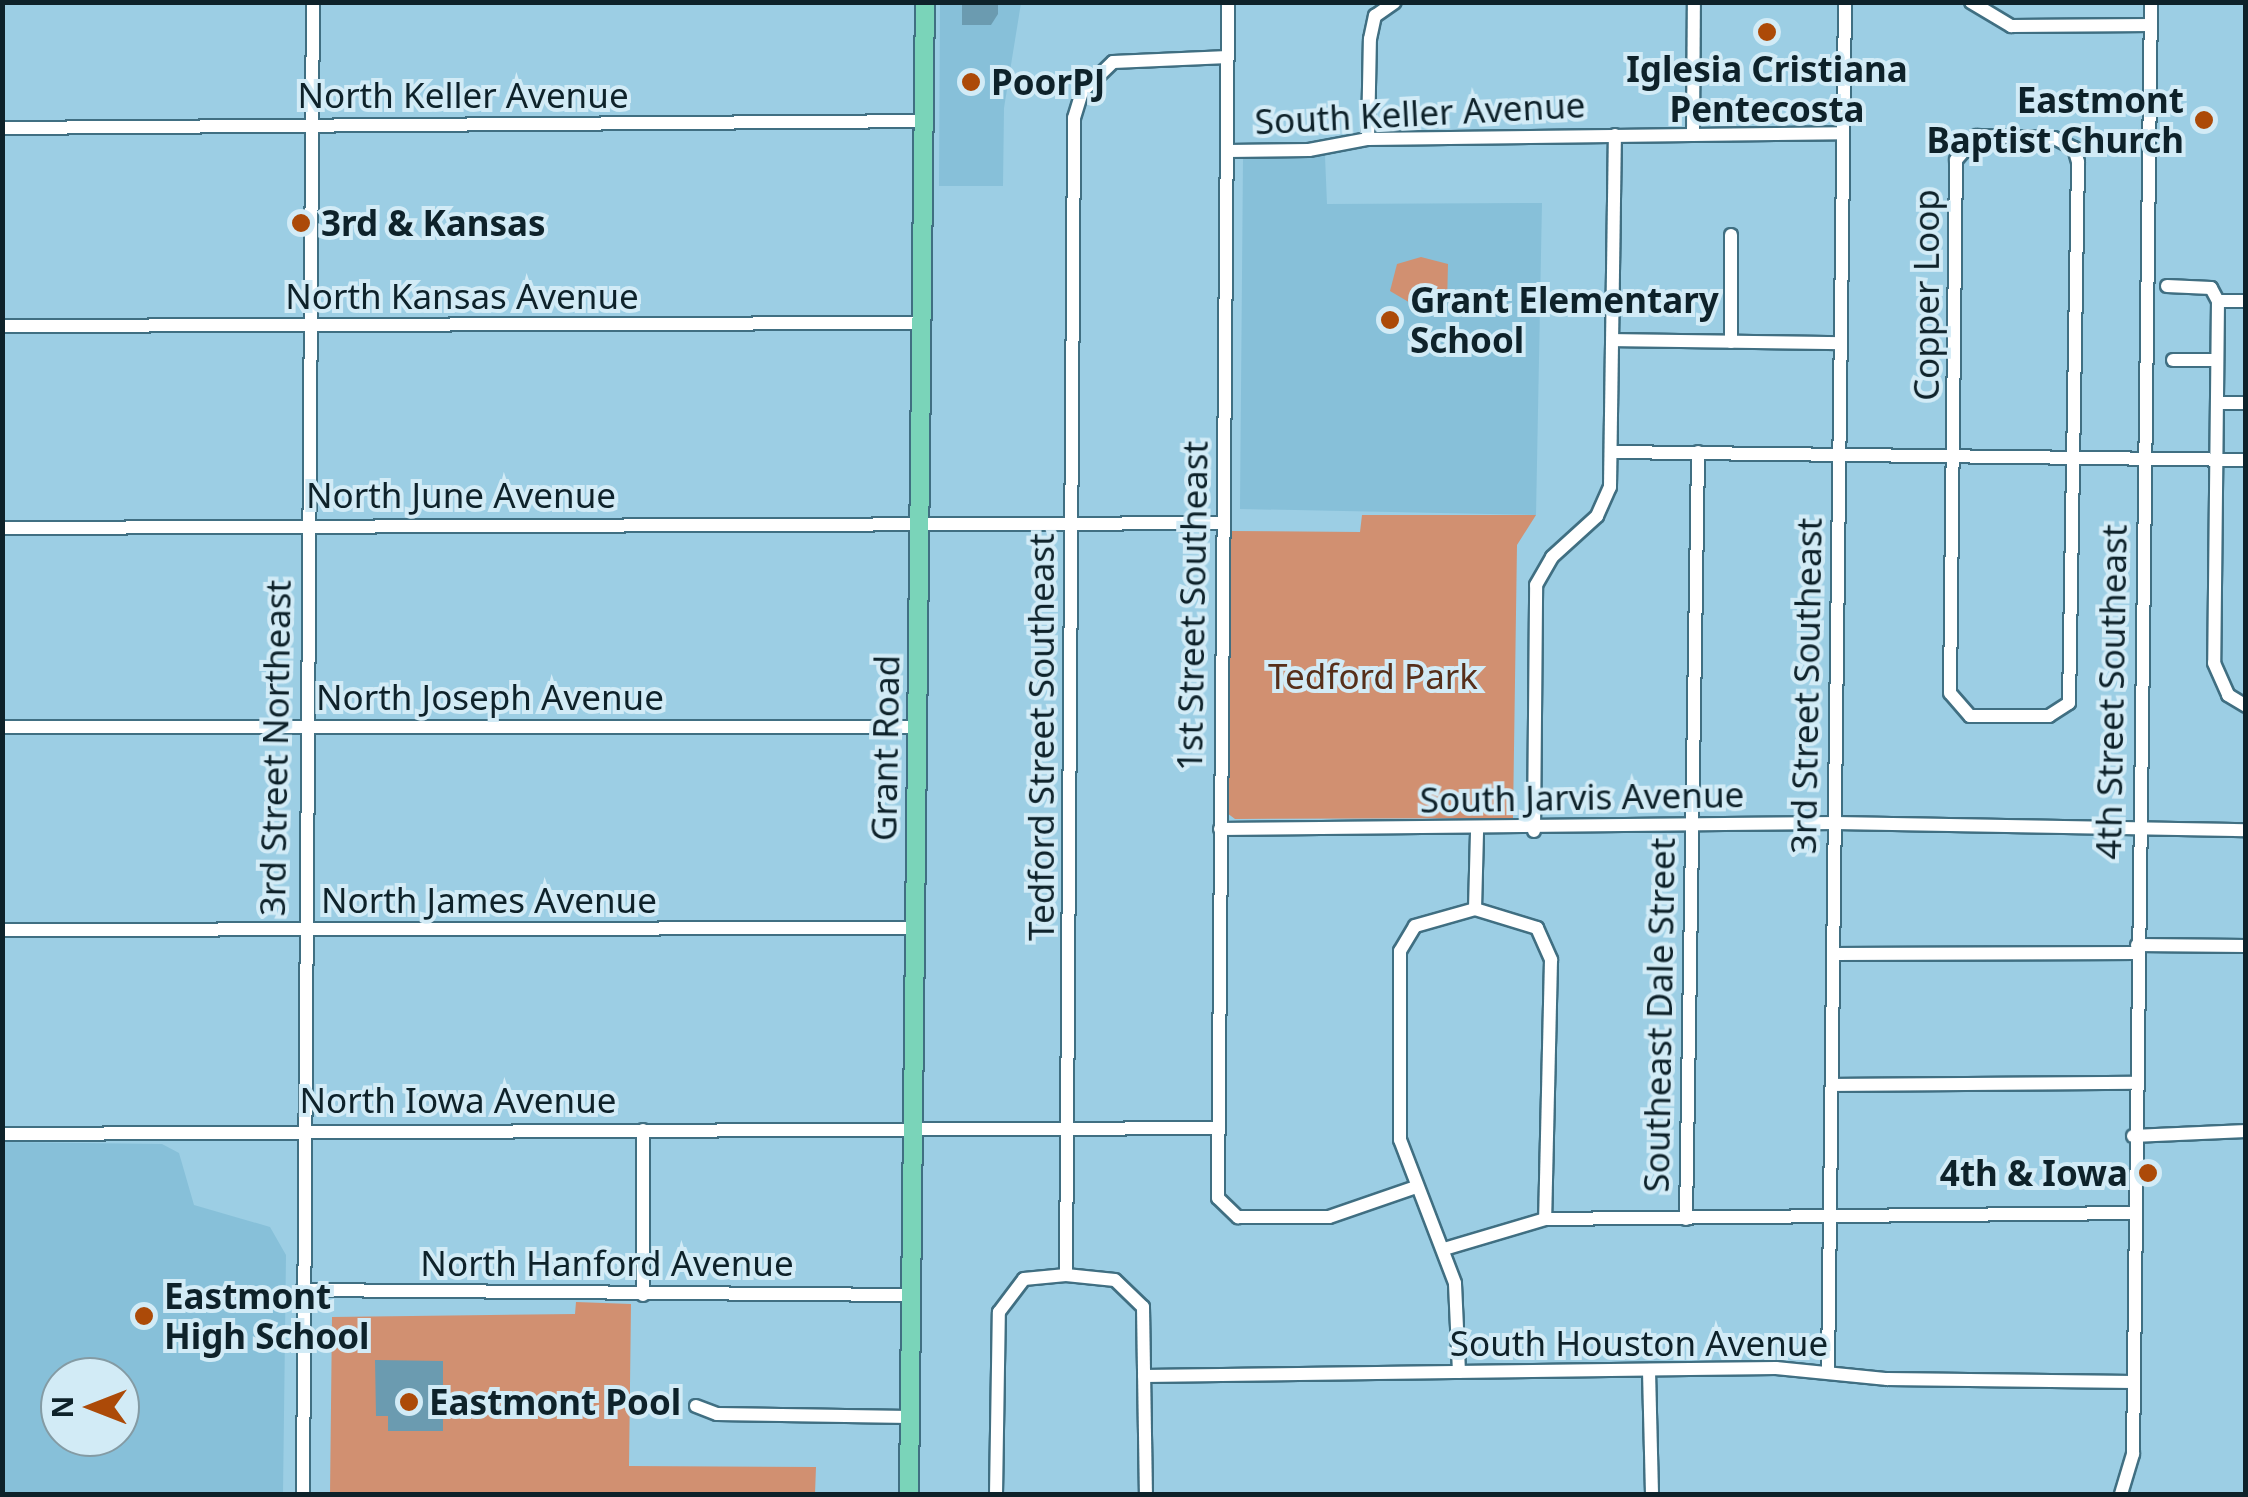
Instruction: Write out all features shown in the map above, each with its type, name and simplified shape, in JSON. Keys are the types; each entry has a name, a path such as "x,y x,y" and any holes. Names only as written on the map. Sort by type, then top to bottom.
{"main road":[{"name":"Grant Road","path":"909,1494 925,2"}],"street":[{"name":"3rd Street Northeast","path":"303,1494 304,728 313,2"},
{"name":"1st Street Southeast","path":"1228,2 1218,1128 1223,1210 1328,1217 1416,1188"},
{"path":"1368,139 1370,39 1375,16 1395,2"},
{"path":"1694,2 1693,132 1843,132"},
{"name":"3rd Street Southeast","path":"1828,1371 1844,2"},
{"path":"1971,2 2011,26 2152,25"},
{"name":"4th Street Southeast","path":"2121,1494 2134,1454 2133,1136 2152,2"},
{"name":"Tedford Street Southeast","path":"1066,1274 1070,1133 1074,118 1082,92 1113,62 1228,57"},
{"name":"North Keller Avenue","path":"2,128 924,121"},
{"name":"South Keller Avenue","path":"1228,151 1309,150 1368,139 1693,132"},
{"path":"1534,831 1536,585 1606,504 1612,452 1615,135"},
{"name":"Copper Loop","path":"1955,457 1956,160 1977,136 2054,138 2074,148 2073,459"},
{"path":"1731,235 1731,342"},
{"path":"2167,286 2210,288 2218,301 2214,663 2228,694 2246,706"},
{"path":"2218,301 2246,302"},
{"name":"North Kansas Avenue","path":"2,326 922,324"},
{"path":"1613,340 1840,344"},
{"path":"2173,360 2217,360"},
{"path":"2217,403 2246,403"},
{"path":"1612,452 2246,460"},
{"name":"Southeast Dale Street","path":"1686,1219 1698,452"},
{"path":"1955,457 1950,693 1970,716 2049,716 2069,703 2073,459"},
{"name":"North June Avenue","path":"2,528 1224,523"},
{"name":"North Joseph Avenue","path":"2,727 917,727"},
{"name":"South Jarvis Avenue","path":"1220,829 1534,831 1835,823 2246,830"},
{"path":"1475,908 1477,830"},
{"path":"1459,1372 1460,1308 1444,1249 1416,1188 1397,1116 1400,951 1415,926 1475,908 1537,928 1551,960 1544,1219"},
{"name":"North James Avenue","path":"2,930 916,928"},
{"path":"1833,954 2246,946"},
{"path":"1832,1085 2134,1084"},
{"name":"North Iowa Avenue","path":"2,1134 302,1130 1070,1133 1218,1128"},
{"path":"643,1130 643,1295"},
{"path":"2133,1136 2246,1131"},
{"path":"1444,1249 1544,1219 2133,1213"},
{"path":"996,1494 999,1312 1024,1279 1066,1274 1115,1280 1135,1294 1143,1307 1146,1494"},
{"name":"North Hanford Avenue","path":"302,1290 911,1295"},
{"path":"1650,1371 1652,1494"},
{"name":"South Houston Avenue","path":"1144,1376 1828,1371 2133,1382"},
{"path":"696,1406 717,1414 910,1418"}],"shaded area":[{"path":"940,3 1021,3 1004,108 1003,186 939,186"},
{"name":"Grant Elementary School","path":"1325,156 1327,204 1542,203 1536,515 1240,509 1243,158"},
{"name":"Eastmont High School","path":"3,1142 162,1144 179,1153 194,1205 270,1227 286,1255 283,1494 3,1494"}],"green space":[{"path":"1421,257 1448,264 1447,305 1412,304 1390,291 1397,264"},
{"name":"Tedford Park","path":"1362,515 1536,515 1517,545 1513,818 1235,819 1227,813 1230,531 1360,532"},
{"path":"576,1302 631,1304 629,1466 816,1467 815,1494 330,1494 332,1317 575,1314"}],"building":[{"path":"962,2 998,2 998,14 991,25 962,25"},
{"name":"Eastmont Pool","path":"375,1360 443,1361 443,1431 388,1431 388,1416 376,1416"}],"place":[{"name":"Iglesia Cristiana Pentecosta","path":"1767,32"},
{"name":"PoorPJ","path":"971,82"},
{"name":"Eastmont Baptist Church","path":"2204,120"},
{"name":"3rd & Kansas","path":"301,223"},
{"name":"Grant Elementary School","path":"1390,320"},
{"name":"4th & Iowa","path":"2148,1173"},
{"name":"Eastmont High School","path":"144,1316"},
{"name":"Eastmont Pool","path":"409,1402"}]}
